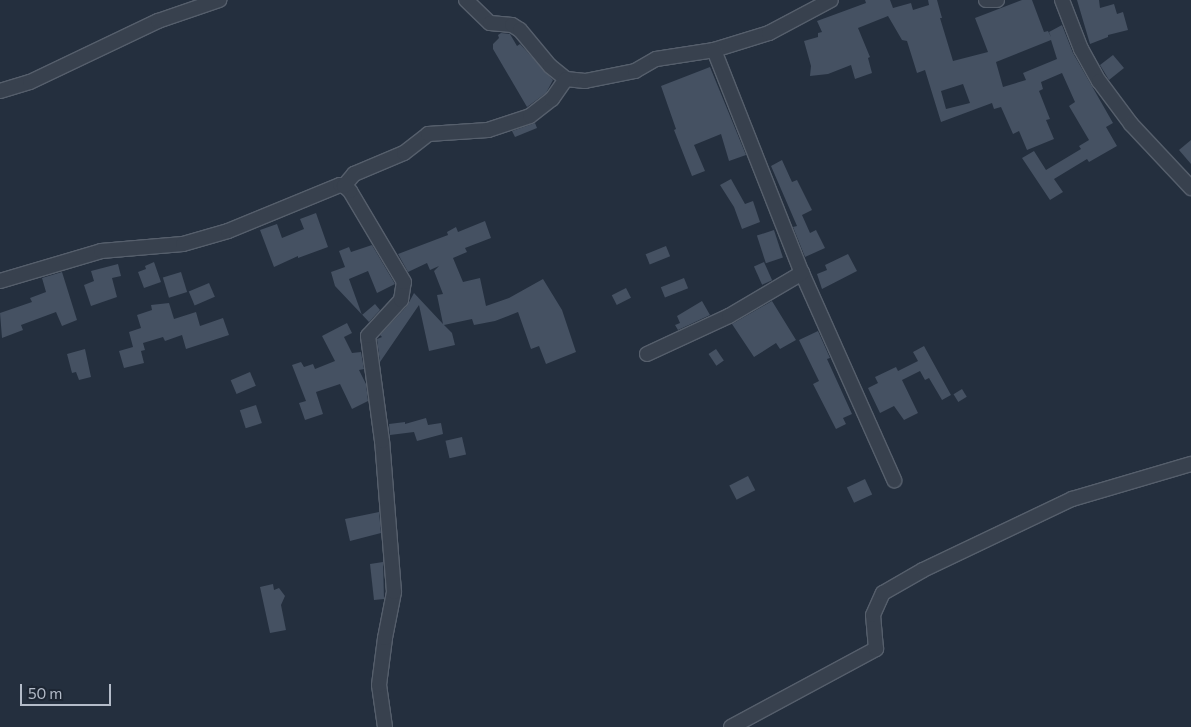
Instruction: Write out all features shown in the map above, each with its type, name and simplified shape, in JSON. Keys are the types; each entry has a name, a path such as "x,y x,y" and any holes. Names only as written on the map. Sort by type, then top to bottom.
{"street":[{"path":"0,91 30,82 158,21 219,0"},
{"path":"466,0 490,23 512,25 520,30 550,66 566,79 585,81 635,71 656,59 714,50 769,34 831,0"},
{"path":"986,0 997,0"},
{"path":"1062,0 1081,49 1099,81 1131,124 1191,188"},
{"path":"714,50 802,273 894,480"},
{"path":"344,186 354,174 404,153 428,134 488,130 530,116 552,99 566,79"},
{"path":"0,282 101,251 183,244 228,231 340,185 344,186 354,199 404,282 401,300 368,336 382,441 394,592 385,638 380,685 385,727"},
{"path":"647,354 729,316 802,273"},
{"path":"731,727 876,649 873,615 883,593 923,570 1072,499 1191,464"}],"building":[{"path":"865,0 890,0 893,8 911,3 913,10 929,5 928,0 937,0 942,18 940,18 953,61 988,52 975,18 1022,0 1032,0 1044,32 1048,31 1051,37 1049,32 1062,25 1073,53 1113,123 1106,127 1117,146 1089,162 1087,159 1054,179 1063,192 1050,200 1022,158 1034,151 1046,170 1081,149 1079,146 1089,140 1069,106 1075,102 1062,73 1041,82 1043,89 1039,91 1050,119 1046,120 1054,139 1027,150 1019,131 1013,134 1001,107 994,109 992,103 941,122 925,70 917,73 907,41 902,40 888,16 858,28 870,57 868,58 872,73 855,79 851,65 828,74 810,76 811,66 804,41 818,37 818,33 822,32 817,21 866,3","holes":["1051,40 1057,59 1023,73 1026,80 1003,87 996,62","963,84 970,103 946,109 941,91"]},
{"path":"1077,0 1099,0 1100,8 1114,4 1117,14 1123,12 1128,30 1108,35 1108,37 1090,44"},
{"path":"501,33 510,34 517,46 520,44 553,80 546,93 527,107 493,49 493,44"},
{"path":"1113,55 1124,68 1109,80 1100,65"},
{"path":"710,67 746,155 729,161 721,134 694,145 705,171 692,176 674,130 676,129 661,86"},
{"path":"535,123 537,128 515,137 512,131"},
{"path":"1191,140 1191,164 1179,150"},
{"path":"782,160 792,182 797,180 812,210 802,215 810,233 816,230 825,248 805,257 793,227 797,226 771,166"},
{"path":"731,179 745,204 753,201 760,222 742,229 734,207 720,185"},
{"path":"316,213 328,247 298,258 298,256 274,267 260,230 277,224 282,238 304,229 300,219"},
{"path":"485,221 491,238 465,248 467,252 453,258 463,282 480,278 486,306 509,298 543,279 562,310 576,352 546,364 539,346 531,349 518,312 495,321 474,325 472,319 444,325 452,333 455,345 429,351 419,305 380,362 377,339 382,337 380,335 407,306 414,293 443,324 437,295 443,294 434,271 439,266 430,270 427,263 408,272 398,254 448,235 447,232 456,227 458,232"},
{"path":"774,230 783,258 766,263 757,236"},
{"path":"372,245 395,284 377,293 368,271 349,279 362,314 335,286 331,272 345,267 339,251 349,247 351,252"},
{"path":"666,246 670,256 650,264 646,254"},
{"path":"848,254 857,271 822,289 817,274 827,270 825,265"},
{"path":"154,262 161,282 144,288 138,272 146,269 145,266"},
{"path":"764,262 772,280 762,285 754,266"},
{"path":"118,264 121,276 112,278 117,297 91,306 84,285 94,281 91,271"},
{"path":"62,272 77,320 62,326 56,312 21,325 23,330 2,338 0,313 32,302 30,298 46,292 42,278"},
{"path":"181,272 187,292 169,298 163,278"},
{"path":"684,278 688,288 665,298 661,287"},
{"path":"209,283 215,297 195,305 189,292"},
{"path":"626,288 631,298 617,305 612,295"},
{"path":"702,301 710,315 678,330 675,325 680,323 677,316"},
{"path":"772,301 796,340 780,349 776,343 754,357 732,324"},
{"path":"169,303 174,319 196,312 200,326 223,318 229,335 186,349 182,335 165,341 163,337 143,343 145,350 141,351 144,363 124,368 119,351 133,347 129,332 141,328 137,315 152,310 151,305"},
{"path":"375,304 380,310 369,322 362,315"},
{"path":"347,323 352,333 344,337 352,353 361,352 364,369 359,370 366,384 368,401 352,409 340,384 316,392 323,414 305,420 299,403 306,401 292,365 301,362 304,367 313,364 315,369 335,361 322,336"},
{"path":"818,331 830,358 827,359 852,414 843,418 846,424 836,429 813,384 819,381 799,340"},
{"path":"924,346 951,395 942,400 929,378 925,380 920,371 902,380 918,413 904,420 894,406 880,413 868,388 878,383 875,377 896,367 898,371 918,361 913,352"},
{"path":"85,349 91,377 79,380 76,372 72,373 67,354"},
{"path":"716,349 724,361 716,366 709,354"},
{"path":"250,372 256,386 237,394 231,380"},
{"path":"962,389 967,397 958,402 954,394"},
{"path":"256,405 262,423 246,428 240,410"},
{"path":"426,418 428,425 441,423 443,434 417,441 414,432 390,435 389,424 405,422 405,424"},
{"path":"462,437 466,455 449,458 445,441"},
{"path":"748,476 755,490 737,500 729,486"},
{"path":"865,479 872,494 854,503 847,487"},
{"path":"379,512 381,533 350,541 345,519"},
{"path":"383,562 384,599 374,600 370,564"},
{"path":"273,584 274,590 279,588 285,596 281,605 286,630 270,633 260,587"}]}
